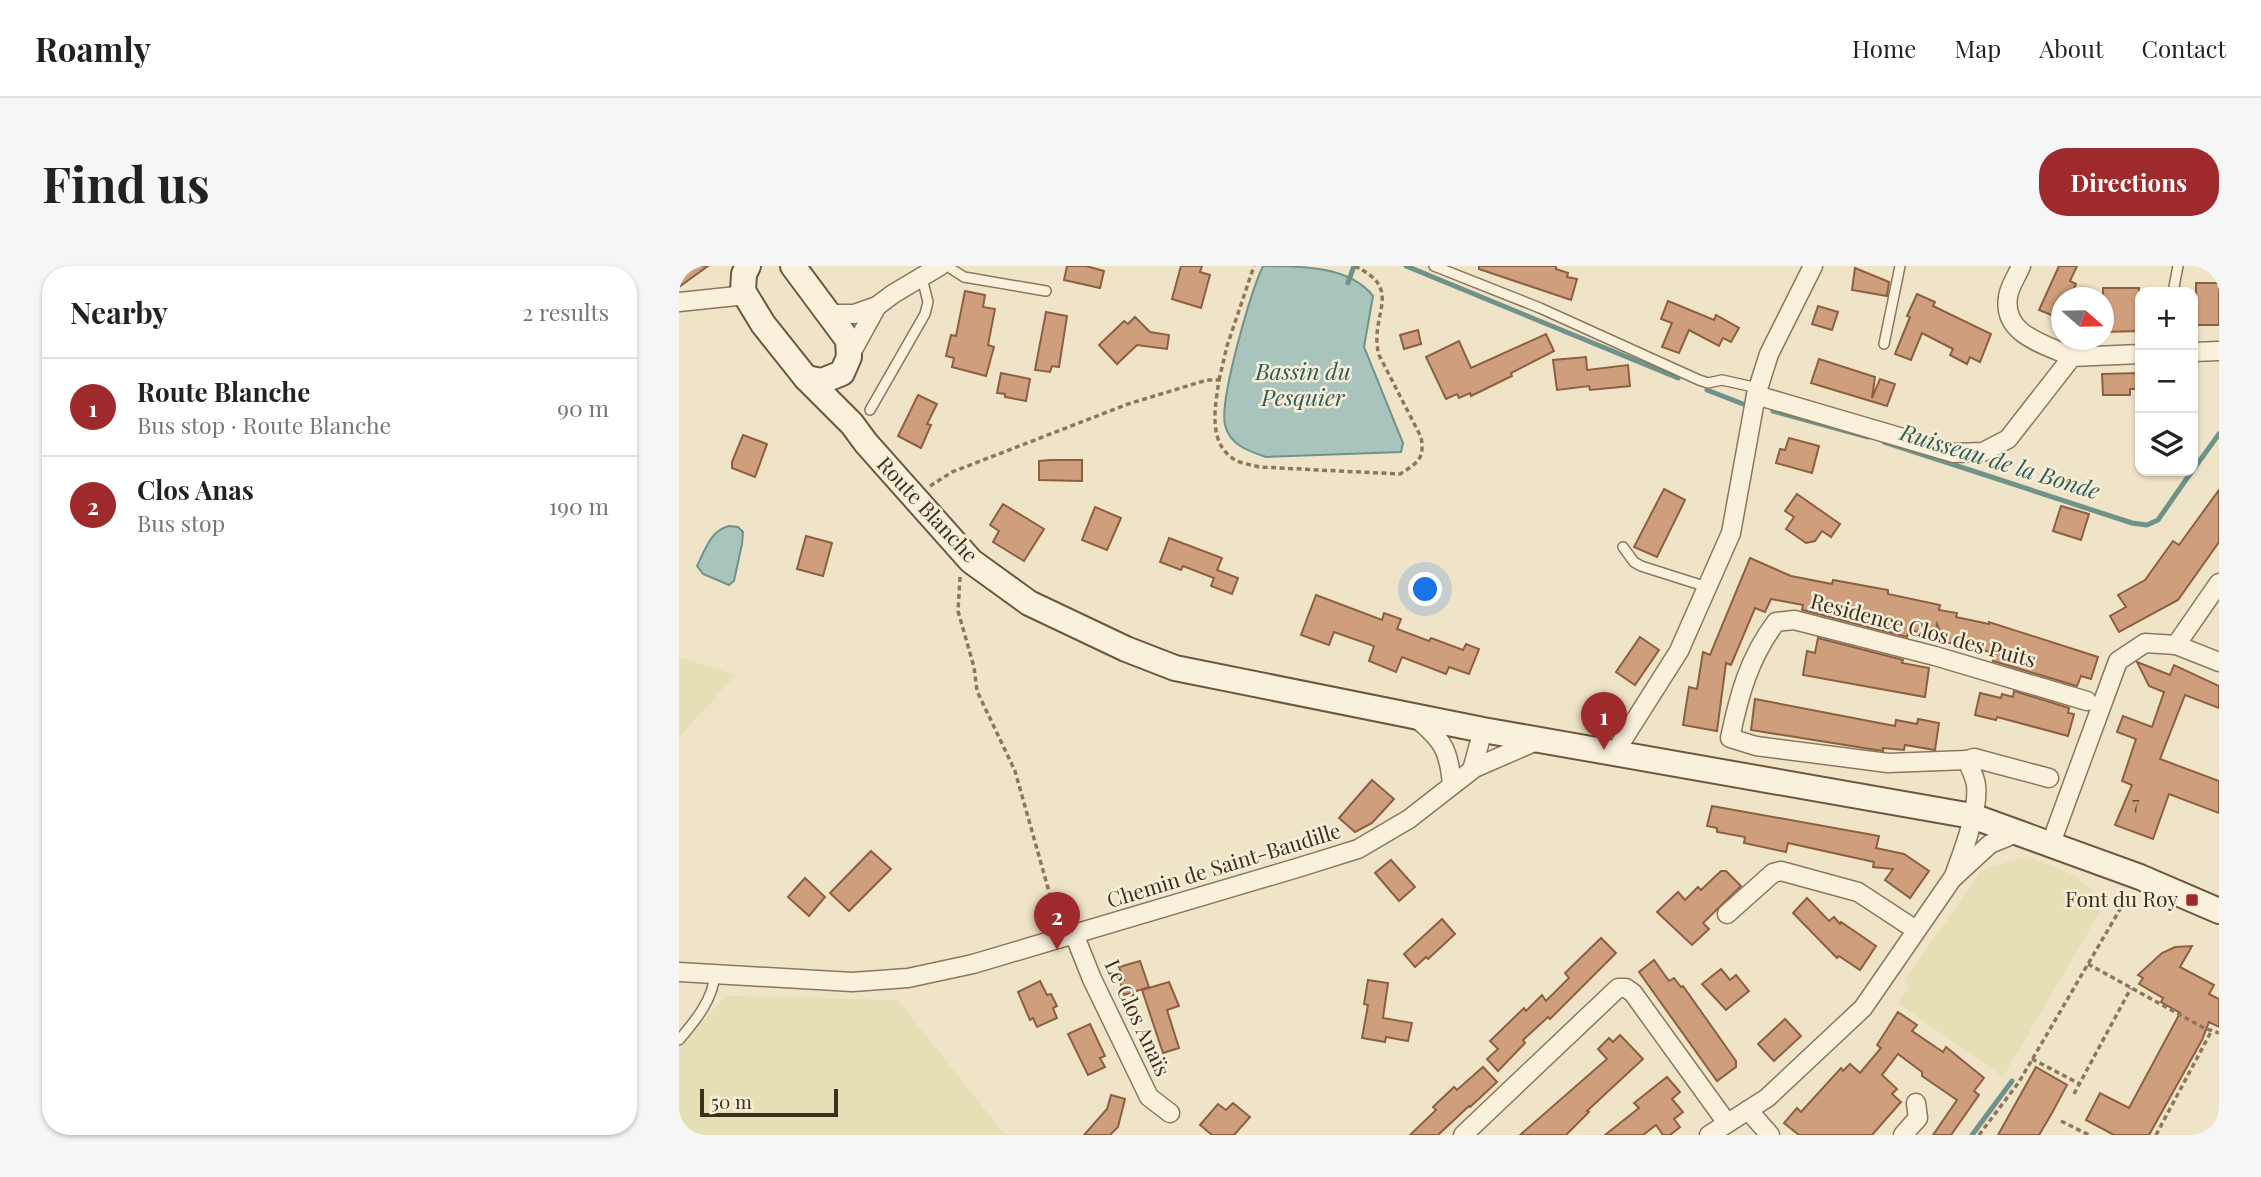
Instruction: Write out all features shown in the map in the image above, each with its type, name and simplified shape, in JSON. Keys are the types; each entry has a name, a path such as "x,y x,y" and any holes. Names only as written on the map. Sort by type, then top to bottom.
{"street":[{"name":"Route Blanche","path":"793,266 848,340 846,398 861,417 866,443 971,561 1029,603 1126,649 1175,668 1478,729 1972,816 2050,843 2219,911"},
{"path":"829,314 854,314 877,306 940,266"},
{"path":"1615,752 1679,651 1731,533 1757,392 1769,354 1813,266"},
{"path":"2021,266 2008,296 2008,316 2019,332 2072,356 2135,354"},
{"name":"Route Blanche","path":"743,275 764,324 806,378 861,417"},
{"path":"679,302 743,275"},
{"path":"806,378 822,382 842,373 877,306"},
{"path":"2198,352 2219,351"},
{"path":"1757,392 1954,453 1983,452 2008,439 2072,356"},
{"path":"2176,645 2219,583"},
{"name":"Residence Clos des Puits","path":"2049,778 1974,758 1888,763 1756,746 1730,738 1739,692 1762,640 1776,622 1794,620 1935,656 2087,701"},
{"path":"2050,843 2118,661 2145,643 2176,645 2219,662"},
{"path":"1413,716 1437,736 1450,761 1452,785"},
{"path":"1452,785 1478,729"},
{"path":"1472,769 1478,729"},
{"name":"Chemin de Saint-Baudille","path":"679,972 852,982 908,978 973,964 1358,849 1409,819 1472,769 1540,739"},
{"path":"1952,879 1976,804 1976,784 1967,760"},
{"path":"1709,1135 1767,1098 1863,1008 1952,879 1990,845 2019,832"},
{"path":"1727,914 1773,873 1781,871 1859,892 1916,930"},
{"name":"Le Clos Anaïs","path":"1068,936 1149,1097 1170,1113"},
{"path":"1463,1135 1618,988 1633,992 1727,1123"},
{"path":"1903,1135 1918,1118 1916,1103"},
{"path":"1748,1110 1770,1135"}],"lane":[{"path":"947,266 964,277 1046,291"},
{"path":"1434,266 1540,308 1699,380 1708,383 1722,380 1757,392"},
{"path":"1884,344 1900,266"},
{"path":"2174,287 2178,266"},
{"path":"861,417 925,314 928,302 922,278"},
{"path":"1623,547 1634,562 1641,566 1708,587"},
{"path":"679,1040 695,1021 714,989 715,974"}],"path":[{"path":"1254,266 1227,346 1219,380 1214,422 1221,447 1237,461 1259,467 1400,474 1416,463 1424,450 1421,436 1379,355 1375,342 1383,294 1379,282 1354,266"},
{"path":"915,498 952,472 1116,408 1207,380 1219,380"},
{"path":"971,561 960,577 958,611 974,667 977,691 1015,771 1068,936"},
{"path":"1979,1135 2019,1082 2126,899"},
{"path":"2088,964 2219,1033"},
{"path":"2074,1094 2132,988"},
{"path":"2156,1135 2212,1030"},
{"path":"2032,1059 2080,1084"},
{"path":"2061,1121 2089,1135"}],"shaded area":[{"path":"679,657 736,675 679,737"},
{"path":"2028,856 2074,875 2095,892 2104,905 2003,1077 1898,1003 1909,988 1904,981 1982,870"},
{"path":"726,996 898,1000 1005,1135 679,1135 679,1046"}],"water":[{"name":"Bassin du Pesquier","path":"1263,266 1293,266 1338,273 1363,286 1373,296 1364,347 1403,443 1401,452 1266,457 1246,450 1231,438 1225,425 1224,412 1231,370"},
{"path":"729,526 738,527 743,532 734,581 729,585 703,574 697,566 713,536"}],"building":[{"path":"679,266 708,266 679,287"},
{"path":"1067,266 1086,266 1104,271 1100,288 1064,280"},
{"path":"1181,266 1202,266 1200,272 1210,275 1201,308 1172,299"},
{"path":"1479,266 1556,266 1556,269 1568,273 1567,277 1577,279 1571,300 1479,269"},
{"path":"2059,266 2077,266 2070,281 2076,284 2075,287 2051,287 2051,315 2039,310"},
{"path":"1855,268 1889,282 1887,296 1852,290"},
{"path":"2196,283 2219,283 2219,325 2198,325"},
{"path":"2114,288 2135,288 2135,331 2114,332"},
{"path":"965,291 985,295 983,307 995,309 988,345 994,347 986,376 952,367 954,358 946,356 951,335 956,336"},
{"path":"1917,294 1935,302 1933,306 1991,334 1980,362 1970,357 1967,364 1950,355 1953,349 1922,333 1911,360 1895,354"},
{"path":"1668,301 1714,320 1716,315 1739,328 1731,342 1723,338 1719,346 1689,330 1679,353 1662,347 1672,323 1661,319"},
{"path":"1818,306 1838,312 1832,330 1812,324"},
{"path":"1046,312 1067,316 1059,367 1052,366 1050,372 1035,370"},
{"path":"1135,317 1150,332 1169,335 1167,349 1137,345 1117,364 1099,345 1124,321 1128,324"},
{"path":"1418,330 1421,344 1404,349 1400,335"},
{"path":"1546,334 1554,351 1471,396 1470,393 1459,398 1457,394 1446,399 1426,357 1459,341 1471,368"},
{"path":"1586,357 1587,370 1628,365 1630,386 1590,390 1589,386 1557,390 1553,360"},
{"path":"1819,359 1875,377 1872,398 1880,379 1895,384 1887,406 1811,383"},
{"path":"1001,373 1030,379 1026,401 997,393"},
{"path":"2135,373 2135,389 2130,389 2130,395 2103,395 2102,374"},
{"path":"918,395 937,404 927,424 931,425 921,448 898,436"},
{"path":"743,435 767,444 755,477 732,468"},
{"path":"1789,438 1819,446 1812,473 1776,463 1780,449 1785,450"},
{"path":"1082,460 1082,481 1039,480 1039,461"},
{"path":"1664,489 1685,500 1657,557 1634,547"},
{"path":"2219,490 2219,542 2178,600 2119,632 2110,616 2126,607 2118,595 2145,580 2173,541 2179,545"},
{"path":"1797,494 1840,524 1831,537 1822,531 1815,541 1806,543 1786,529 1794,517 1785,511"},
{"path":"1003,504 1044,529 1024,561 993,542 999,531 990,525"},
{"path":"2061,506 2089,514 2081,540 2053,531"},
{"path":"1095,507 1121,518 1107,550 1082,540"},
{"path":"806,536 832,543 823,576 797,569"},
{"path":"1169,538 1222,558 1217,570 1238,578 1232,594 1211,586 1214,578 1183,566 1181,570 1160,562"},
{"path":"1750,558 1791,576 1888,590 1888,594 1940,605 1939,610 1957,613 1956,617 1989,622 2098,657 2091,679 2081,676 2077,686 1993,661 1995,653 1941,641 1942,636 1937,624 1935,635 1909,630 1907,637 1802,610 1803,605 1771,599 1765,612 1755,608 1731,665 1726,663 1717,731 1683,725 1689,687 1697,689 1703,652 1710,655"},
{"path":"1316,595 1382,620 1384,613 1401,619 1397,629 1429,641 1431,638 1463,650 1466,644 1479,649 1469,674 1449,667 1446,674 1402,657 1396,672 1369,661 1374,646 1334,632 1329,645 1301,635"},
{"path":"1640,637 1659,650 1635,685 1616,672"},
{"path":"1818,638 1903,660 1902,663 1929,668 1925,697 1803,675 1807,651 1815,653"},
{"path":"2137,662 2170,675 2174,665 2219,686 2219,708 2185,695 2160,759 2219,781 2219,813 2169,794 2153,839 2115,825 2132,785 2122,781 2136,739 2117,732 2123,716 2152,727 2164,692 2149,686"},
{"path":"2014,691 2069,708 2068,713 2074,714 2068,736 1997,717 1996,720 1975,715 1980,693 2001,698 2002,694 2013,697"},
{"path":"1755,699 1895,726 1896,720 1917,724 1918,719 1939,723 1935,750 1905,745 1904,750 1883,748 1883,751 1751,730"},
{"path":"1372,780 1394,799 1372,823 1355,832 1339,818"},
{"path":"1712,806 1879,836 1876,848 1904,854 1929,871 1910,898 1885,880 1893,869 1873,867 1874,862 1788,843 1786,852 1744,843 1745,837 1717,832 1717,828 1707,826"},
{"path":"871,851 891,869 849,911 830,893"},
{"path":"1391,860 1415,887 1399,901 1375,873"},
{"path":"1721,871 1726,871 1741,886 1703,923 1709,929 1692,945 1657,912 1678,892 1685,900 1698,887 1701,890"},
{"path":"805,878 825,897 809,916 788,897"},
{"path":"1807,898 1829,921 1834,917 1840,924 1841,922 1876,946 1860,970 1839,956 1837,958 1793,913"},
{"path":"1442,919 1455,934 1428,959 1426,957 1415,967 1404,954"},
{"path":"1601,938 1616,953 1550,1019 1548,1017 1523,1040 1525,1043 1498,1071 1487,1059 1498,1049 1490,1041 1524,1008 1526,1011 1542,995 1546,1001 1569,978 1565,973"},
{"path":"2192,946 2180,967 2214,985 2209,994 2219,999 2219,1027 2209,1022 2202,1040 2149,1135 2114,1135 2086,1120 2100,1093 2129,1108 2180,1013 2161,1002 2163,998 2139,984 2143,978 2138,975 2162,953 2175,947"},
{"path":"1654,960 1669,981 1674,978 1683,986 1736,1061 1736,1067 1717,1081 1639,972"},
{"path":"1140,961 1149,987 1124,995 1120,981 1124,980 1119,967"},
{"path":"1721,969 1730,980 1736,975 1749,991 1726,1010 1702,984"},
{"path":"1368,980 1388,983 1383,1018 1412,1023 1408,1041 1386,1037 1385,1042 1362,1038 1368,1005 1364,1004"},
{"path":"1040,981 1057,1006 1053,1008 1057,1018 1037,1027 1033,1018 1030,1020 1018,992"},
{"path":"1169,982 1179,1006 1167,1010 1179,1048 1163,1053 1142,990"},
{"path":"1898,1012 1917,1025 1912,1031 1943,1052 1946,1047 1984,1078 1974,1091 1979,1095 1951,1135 1933,1135 1957,1100 1922,1076 1922,1072 1898,1054 1882,1075 1897,1089 1892,1094 1901,1102 1872,1135 1799,1135 1784,1123 1797,1108 1801,1112 1841,1068 1843,1071 1850,1064 1860,1073 1881,1048 1877,1045"},
{"path":"1785,1019 1801,1036 1774,1061 1758,1044"},
{"path":"1090,1024 1105,1056 1100,1058 1105,1067 1088,1075 1068,1034"},
{"path":"1620,1035 1643,1059 1587,1111 1589,1112 1566,1135 1520,1135 1607,1059 1598,1049 1609,1038 1613,1042"},
{"path":"1483,1067 1497,1082 1438,1135 1410,1135 1436,1110 1433,1107 1454,1087 1457,1090"},
{"path":"2036,1067 2067,1085 2052,1113 2039,1135 1998,1135"},
{"path":"1667,1077 1680,1092 1672,1099 1683,1112 1674,1119 1680,1127 1670,1135 1663,1135 1656,1125 1643,1135 1605,1135 1639,1108 1634,1103"},
{"path":"1111,1095 1125,1099 1118,1127 1110,1135 1084,1135 1107,1109"},
{"path":"1233,1103 1250,1117 1234,1135 1212,1135 1200,1125 1218,1104 1226,1110"}],"waterway":[{"path":"1348,283 1354,266"},
{"name":"Ruisseau de la Bonde","path":"1406,266 1678,378"},
{"name":"Ruisseau de la Bonde","path":"1707,390 1743,404"},
{"name":"Ruisseau de la Bonde","path":"1773,411 1868,437"},
{"name":"Ruisseau de la Bonde","path":"2198,463 2219,434"},
{"name":"Ruisseau de la Bonde","path":"1884,442 2132,523 2147,525 2158,520 2189,476"},
{"path":"1972,1135 2012,1081"}],"place":[{"name":"Route Blanche","path":"1604,750"},
{"name":"Font du Roy","path":"2192,900"},
{"name":"Clos Anas","path":"1057,950"}]}
